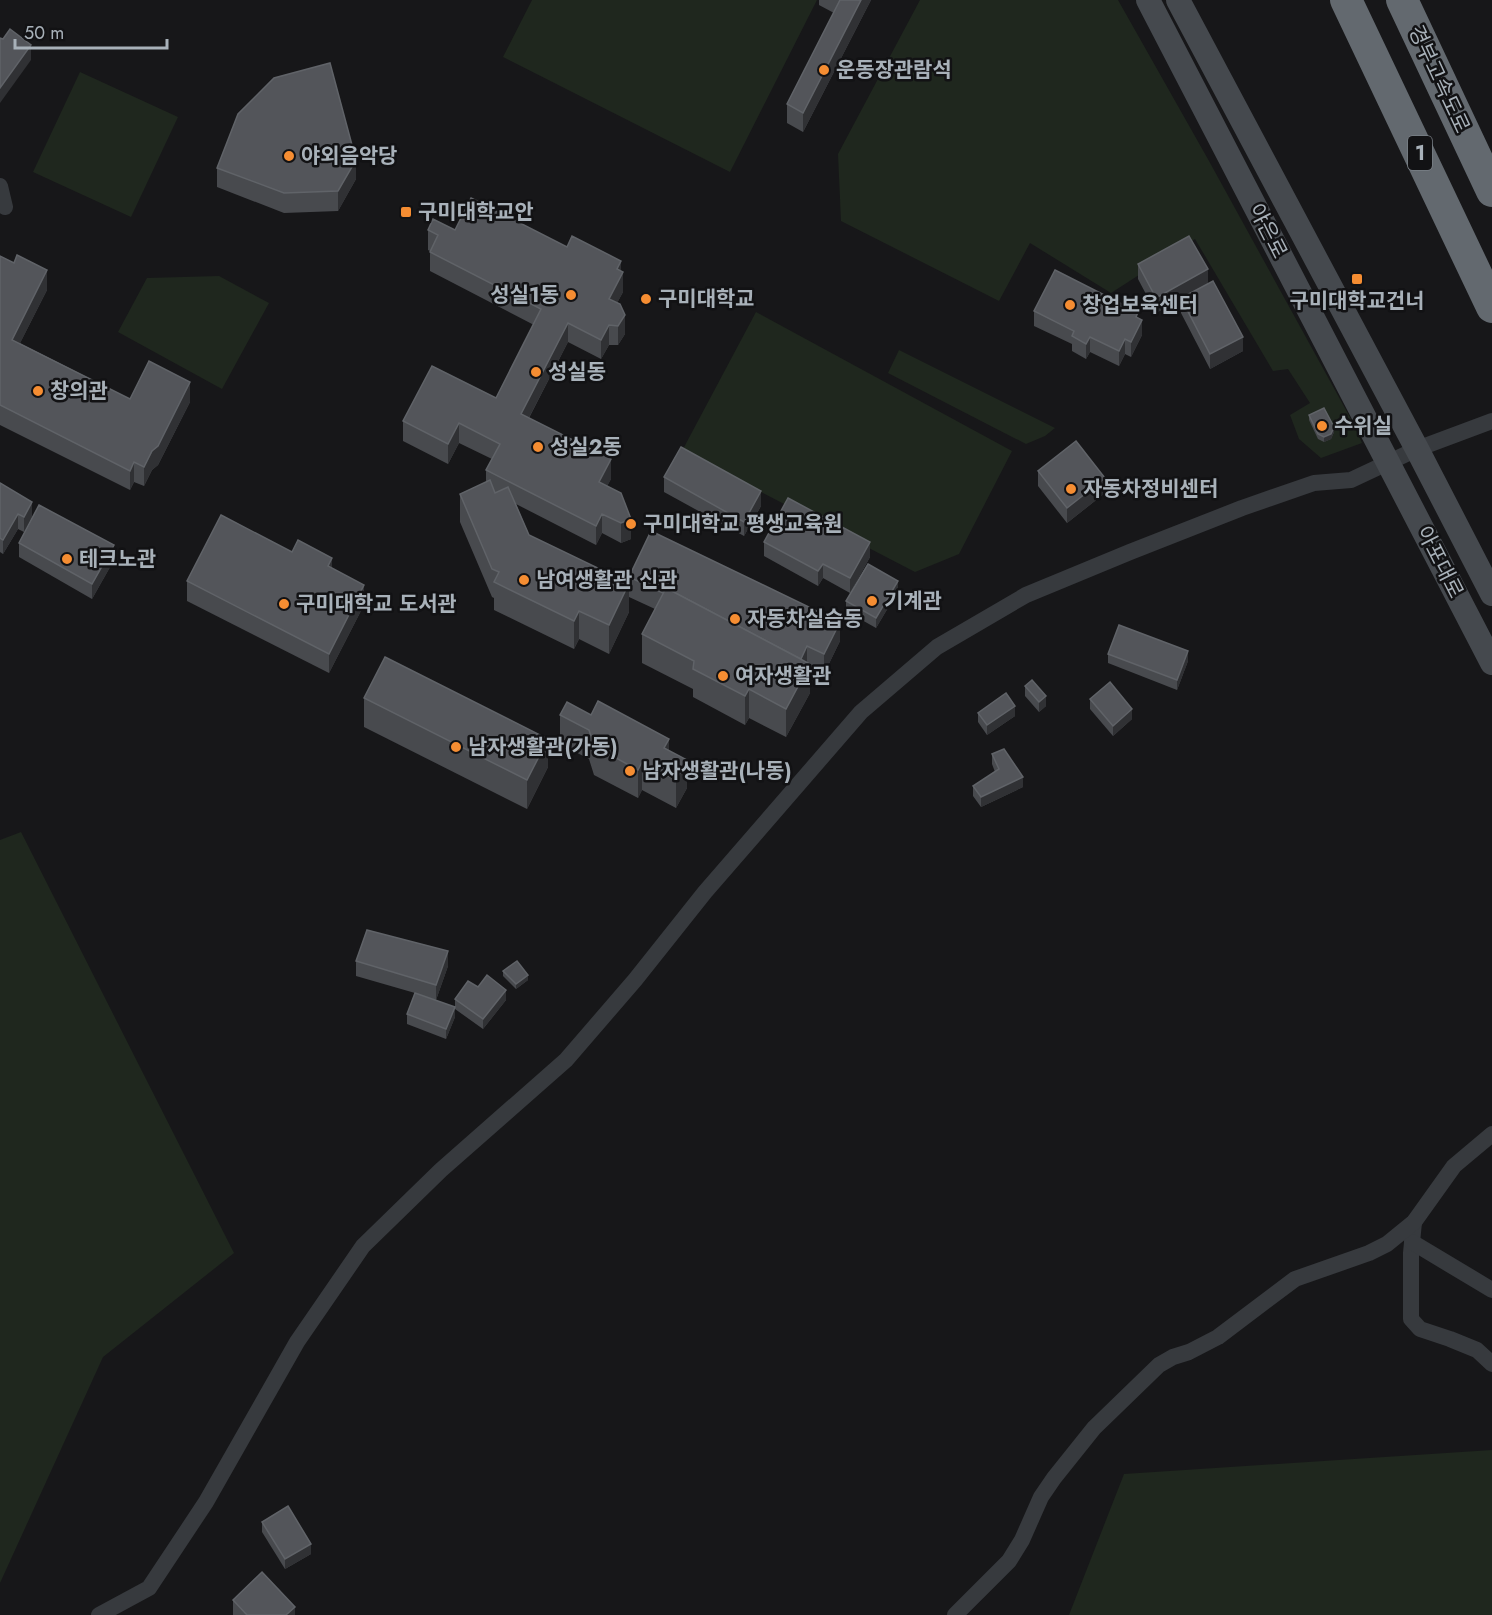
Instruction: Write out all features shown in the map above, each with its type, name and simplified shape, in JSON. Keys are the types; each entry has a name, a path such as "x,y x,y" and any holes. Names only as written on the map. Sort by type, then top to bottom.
{"highway":[{"name":"1","path":"1346,0 1492,307"},
{"name":"경부고속도로","path":"1402,0 1492,191"}],"main road":[{"name":"야은로","path":"1148,0 1388,462"},
{"name":"야은로","path":"1178,0 1417,448"},
{"name":"아포대로","path":"1417,448 1492,594"},
{"name":"아포대로","path":"1388,462 1492,663"}],"street":[{"path":"0,186 6,207"},
{"path":"99,1615 149,1588 206,1502 297,1342 363,1246 441,1170 566,1060 635,980 705,892 861,712 937,647 1026,596 1242,508 1314,483 1351,480 1417,448 1492,421"},
{"path":"955,1615 1009,1561 1022,1540 1041,1497 1094,1428 1160,1365 1218,1337 1295,1279 1387,1244 1414,1222 1454,1166 1492,1134"},
{"path":"1414,1222 1411,1319 1420,1329 1477,1350 1492,1364"},
{"path":"1412,1242 1492,1290"}],"shaded area":[{"path":"532,0 817,0 730,172 503,57"},
{"path":"920,0 1118,0 1209,161 1362,443 1321,458 1299,439 1290,415 1310,403 1288,369 1273,371 1195,239 1111,293 1030,243 999,301 841,221 838,154"},
{"path":"80,72 178,117 131,217 33,172"},
{"path":"219,276 269,303 222,389 118,332 147,278"},
{"path":"756,312 1012,451 959,554 915,572 682,451"},
{"path":"899,350 1055,428 1045,436 1026,444 888,373"},
{"path":"21,832 234,1253 103,1357 0,1583 0,840"},
{"path":"1492,1450 1492,1615 1069,1615 1124,1474"}],"building":[{"path":"840,0 861,0 803,113 787,104"},
{"path":"10,29 31,45 0,88 0,38 3,39"},
{"name":"야외음악당","path":"330,63 356,160 338,191 284,193 217,168 238,114 274,78"},
{"name":"성실동","path":"471,198 567,247 572,236 621,261 617,269 623,272 609,299 620,304 625,315 618,326 609,325 601,340 568,323 521,414 611,459 599,482 621,493 631,519 621,523 602,514 596,526 486,470 500,444 459,423 448,444 403,421 432,366 496,398 541,309 430,252 438,235 428,230 433,219 455,230"},
{"path":"1189,236 1208,269 1156,298 1138,264"},
{"name":"창의관","path":"17,255 47,270 12,340 130,399 149,361 190,382 158,446 152,451 144,467 134,462 130,471 0,405 0,256 14,263"},
{"name":"창업보육센터","path":"1055,270 1138,312 1136,317 1142,320 1131,342 1125,339 1119,351 1090,337 1086,344 1072,336 1074,331 1034,311"},
{"path":"1213,281 1243,337 1210,354 1181,298"},
{"name":"수위실","path":"1324,408 1334,427 1331,434 1324,437 1318,434 1309,415"},
{"name":"자동차정비센터","path":"1076,441 1105,478 1067,508 1038,471"},
{"path":"681,447 761,491 744,522 664,477"},
{"path":"490,480 495,493 508,487 529,535 629,583 609,625 579,611 574,621 494,582 499,572 492,569 460,494"},
{"path":"0,483 32,502 24,517 18,514 3,540 0,538"},
{"path":"788,498 870,542 850,578 823,564 818,571 764,542"},
{"name":"테크노관","path":"39,505 114,545 92,584 19,543"},
{"path":"221,515 292,552 298,540 332,558 328,566 364,585 329,654 187,581"},
{"path":"651,531 840,622 824,654 807,646 801,659 666,588 663,593 629,577"},
{"name":"기계관","path":"868,564 898,581 876,618 846,601"},
{"path":"666,588 810,664 786,709 749,689 745,696 693,669 694,661 642,634"},
{"path":"1119,625 1188,651 1177,680 1108,654"},
{"path":"385,657 548,739 527,780 364,698"},
{"path":"1032,680 1046,696 1039,702 1025,686"},
{"path":"1110,682 1132,709 1113,726 1090,699"},
{"path":"1006,693 1015,706 987,725 978,713"},
{"path":"598,701 669,739 664,748 687,760 676,780 642,762 638,770 594,746 589,730 560,715 567,702 591,715"},
{"path":"1004,749 1023,777 981,797 973,786 999,769 992,754"},
{"path":"367,930 448,951 436,985 356,961"},
{"path":"517,961 528,975 516,984 503,971"},
{"path":"487,975 506,990 483,1019 455,999 468,981 478,987"},
{"path":"415,993 455,1007 446,1029 407,1014"},
{"path":"288,1506 311,1544 285,1559 262,1522"},
{"path":"262,1572 295,1607 286,1615 247,1615 233,1600"}],"place":[{"name":"운동장관람석","path":"824,70"},
{"name":"야외음악당","path":"289,156"},
{"name":"구미대학교안","path":"406,212"},
{"name":"구미대학교건너","path":"1357,279"},
{"name":"성실1동","path":"571,295"},
{"name":"구미대학교","path":"646,299"},
{"name":"창업보육센터","path":"1070,305"},
{"name":"성실동","path":"536,372"},
{"name":"창의관","path":"38,391"},
{"name":"수위실","path":"1322,426"},
{"name":"성실2동","path":"538,447"},
{"name":"자동차정비센터","path":"1071,489"},
{"name":"구미대학교 평생교육원","path":"631,524"},
{"name":"테크노관","path":"67,559"},
{"name":"남여생활관 신관","path":"524,580"},
{"name":"기계관","path":"872,601"},
{"name":"구미대학교 도서관","path":"284,604"},
{"name":"자동차실습동","path":"735,619"},
{"name":"여자생활관","path":"723,676"},
{"name":"남자생활관(가동)","path":"456,747"},
{"name":"남자생활관(나동)","path":"630,771"}]}
